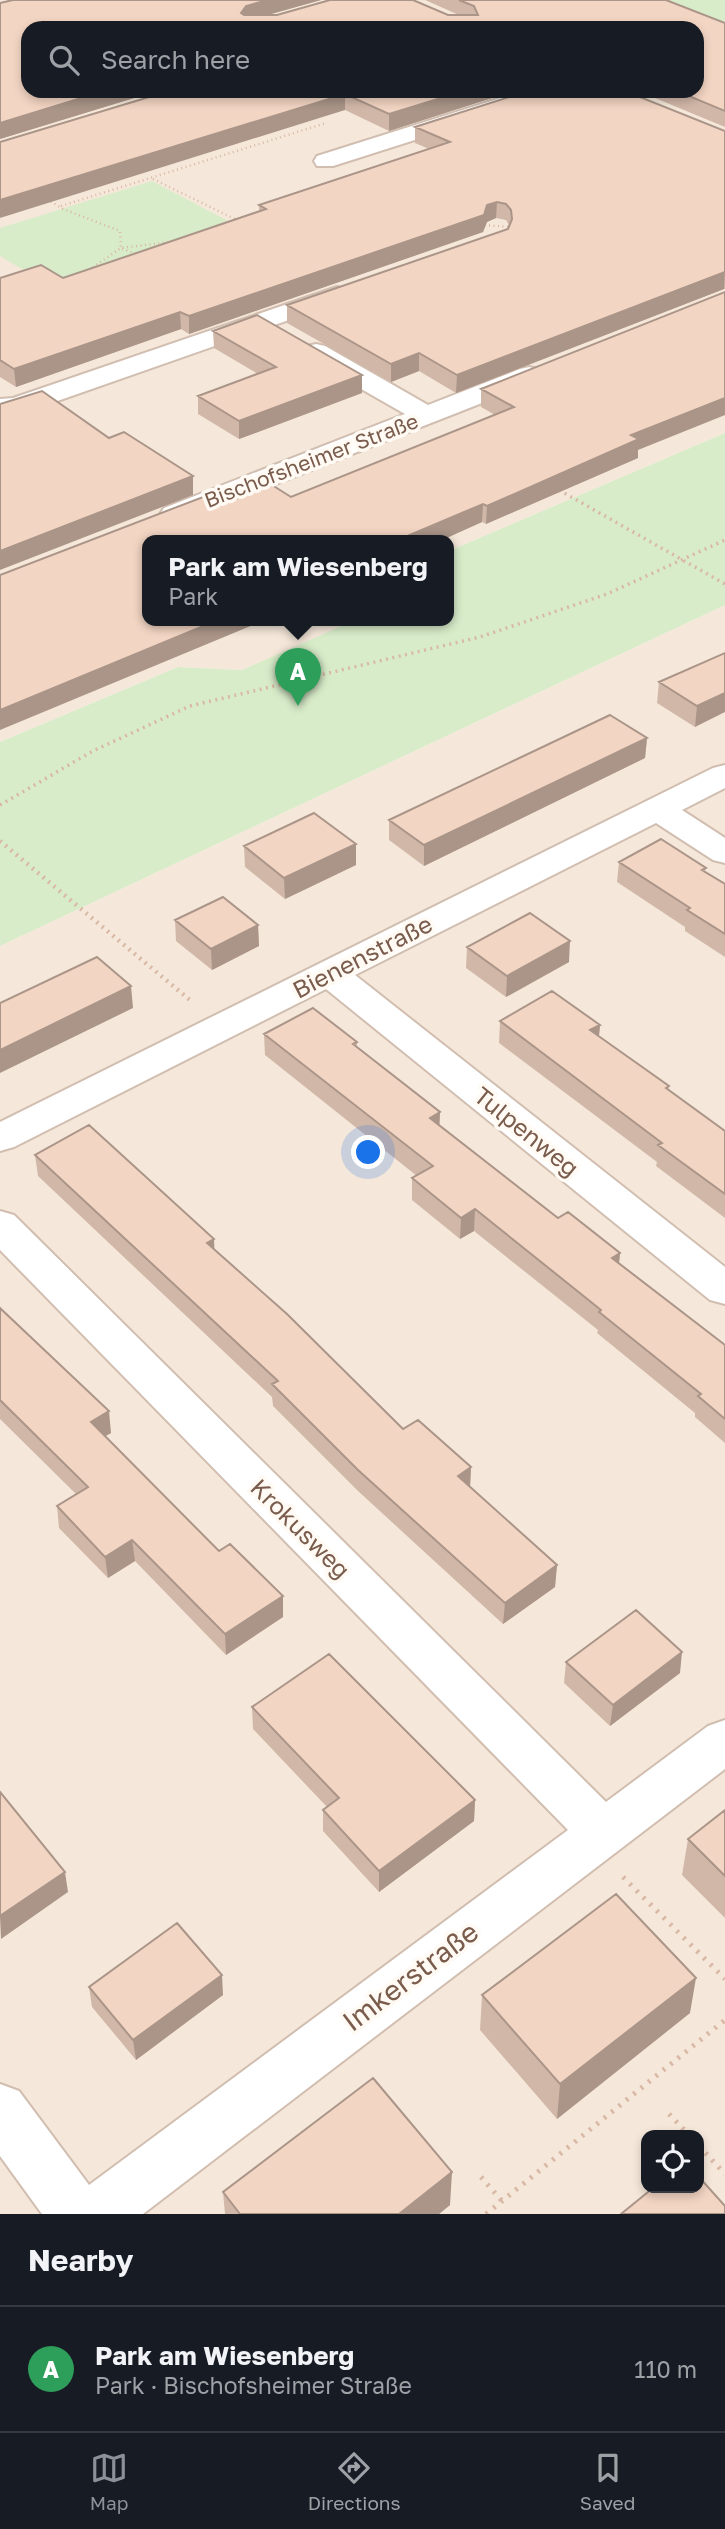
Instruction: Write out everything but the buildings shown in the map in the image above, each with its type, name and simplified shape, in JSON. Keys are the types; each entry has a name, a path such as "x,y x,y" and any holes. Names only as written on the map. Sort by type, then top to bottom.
{"street":[{"path":"325,161 522,98"},
{"path":"0,407 16,407 281,332 354,289"},
{"name":"Bischofsheimer Straße","path":"281,332 426,415"},
{"name":"Bischofsheimer Straße","path":"151,523 558,364"},
{"name":"Bienenstraße","path":"0,1138 725,775"},
{"path":"658,809 725,853"},
{"name":"Tulpenweg","path":"329,972 725,1289"},
{"name":"Krokusweg","path":"0,1225 595,1837"},
{"name":"Imkerstraße","path":"97,2214 725,1741"},
{"path":"0,2110 76,2214"}],"path":[{"path":"62,207 326,122 316,117"},
{"path":"151,178 242,222"},
{"path":"36,193 120,231 121,248"},
{"path":"471,224 521,227"},
{"path":"80,277 121,248 173,242"},
{"path":"121,248 146,258"},
{"path":"551,486 725,584"},
{"path":"0,805 81,756 148,722 190,706 480,637 607,594 725,540"},
{"path":"0,841 188,998 219,1028"},
{"path":"595,1837 725,1979"},
{"path":"486,2214 725,2020"},
{"path":"669,2114 684,2130"},
{"path":"704,2151 725,2174"},
{"path":"481,2177 502,2201"}],"shaded area":[{"path":"0,0 651,0 725,29 725,433 454,549 454,535 142,535 142,626 346,626 242,670 178,667 0,742"},
{"path":"725,605 725,2214 0,2214 0,946"}],"green space":[{"path":"651,0 725,0 725,29"},
{"path":"152,181 249,232 59,291 0,256 0,228"},
{"path":"725,433 725,605 0,946 0,742 178,667 242,670 341,626 454,626 454,549"}],"place":[{"name":"Park am Wiesenberg","path":"298,706"}]}
